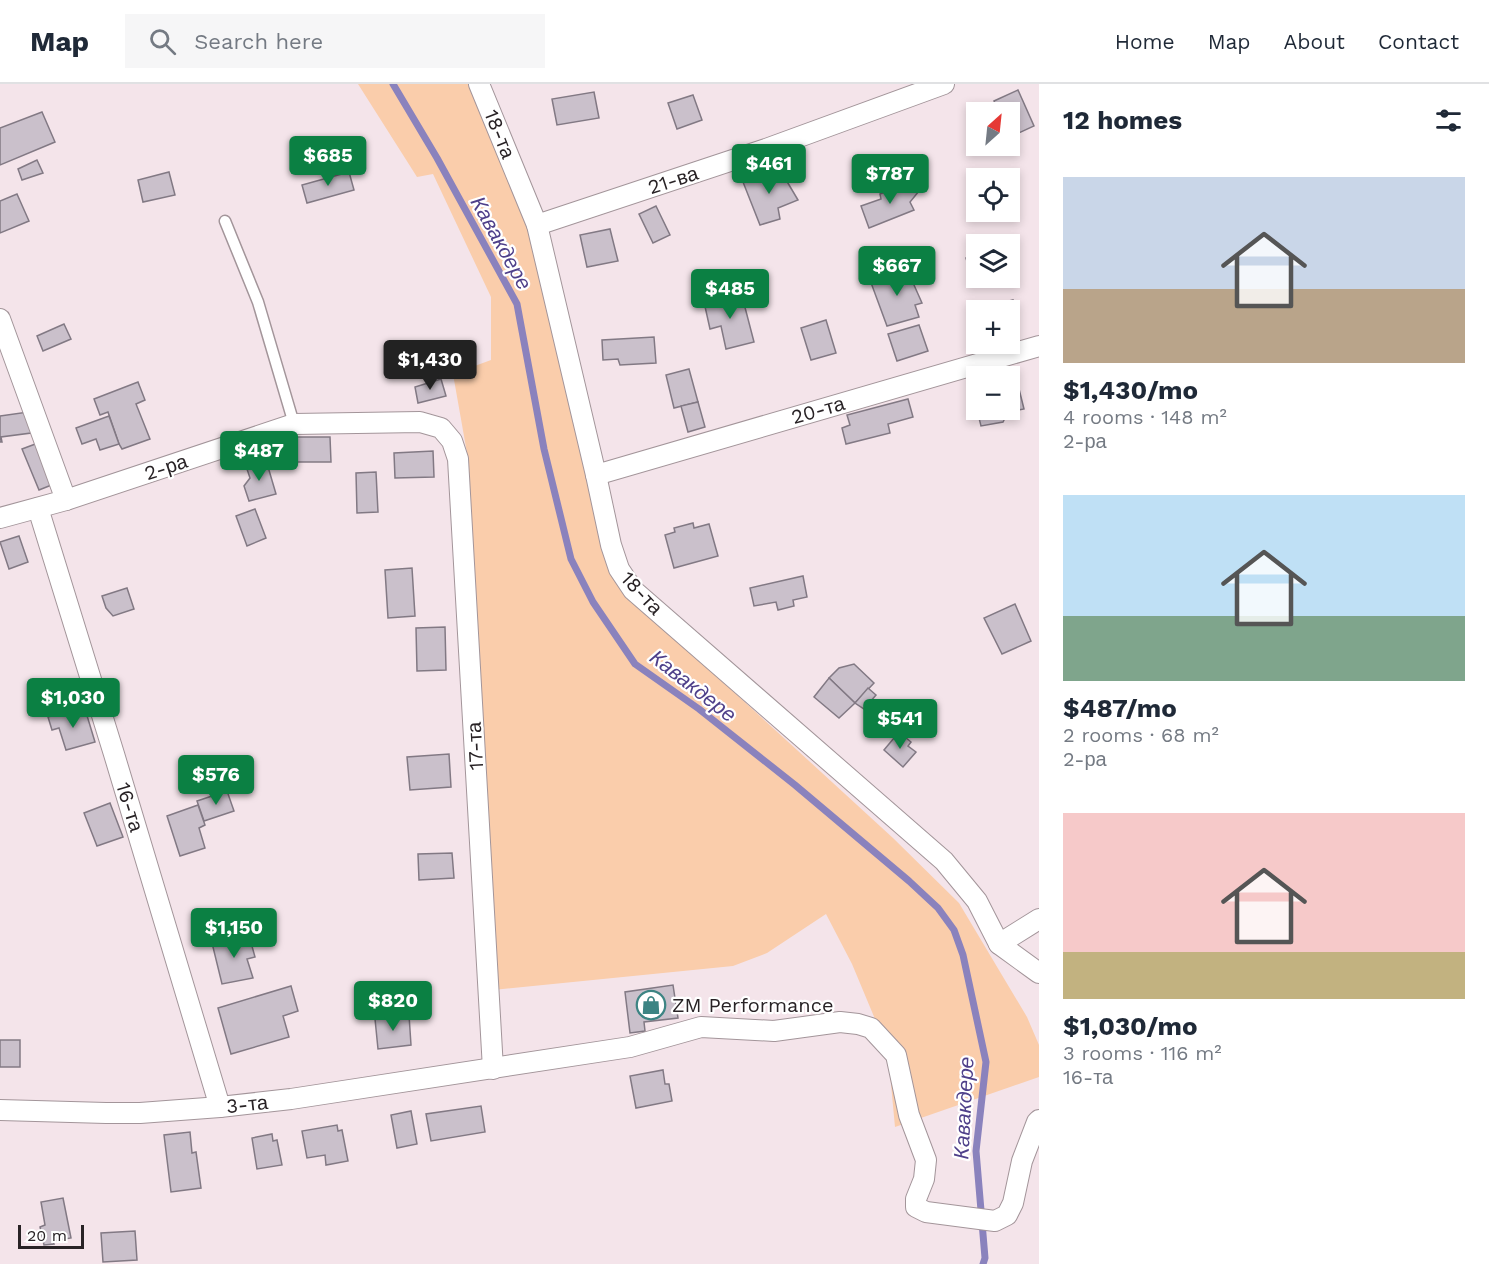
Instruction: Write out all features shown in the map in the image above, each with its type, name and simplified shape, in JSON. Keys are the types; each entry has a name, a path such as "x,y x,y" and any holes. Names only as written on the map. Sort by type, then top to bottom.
{"street":[{"name":"18-та","path":"479,84 537,225 611,545 619,569 633,590 944,861 977,901 999,944"},
{"name":"21-ва","path":"537,225 766,149 944,84"},
{"path":"0,320 66,500"},
{"name":"20-та","path":"596,475 1039,346"},
{"name":"2-ра","path":"0,518 66,500 294,424 420,422 441,428"},
{"name":"17-та","path":"441,428 452,441 458,459 493,1069"},
{"name":"16-та","path":"38,508 220,1107"},
{"path":"1039,919 999,944 1039,973"},
{"name":"3-та","path":"0,1110 140,1113 220,1107 291,1099 630,1047 701,1027 774,1031 840,1022 858,1024 871,1029 896,1055 909,1115 926,1160 924,1179 916,1199 916,1207 926,1212 995,1221 1007,1215 1013,1203 1022,1161 1039,1120"}],"lane":[{"path":"225,221 258,302 294,424"}],"shaded area":[{"path":"358,84 468,84 533,242 628,595 893,838 959,903 1027,1017 1039,1045 1039,1077 895,1127 889,1063 880,1031 852,964 826,914 767,953 733,966 493,990 467,453 453,374 491,360 491,297 433,174 417,177"}],"building":[{"path":"1018,90 1034,126 1020,132 1020,102 994,101"},
{"path":"594,92 599,118 557,125 552,99"},
{"path":"693,95 702,120 677,129 668,103"},
{"path":"42,112 55,142 0,165 0,128"},
{"path":"37,160 43,173 22,180 18,169"},
{"path":"779,168 798,200 778,208 780,219 760,225 743,182"},
{"path":"169,172 175,195 143,202 138,180"},
{"path":"349,172 354,190 307,203 302,185"},
{"path":"911,182 919,191 910,202 914,210 869,228 861,206 881,199 880,194"},
{"path":"17,194 29,221 0,233 0,201"},
{"path":"656,206 670,235 653,243 639,214"},
{"path":"610,229 618,261 587,267 580,235"},
{"path":"906,267 922,303 915,305 919,317 887,326 870,280"},
{"path":"741,292 754,342 726,349 721,326 710,329 704,302"},
{"path":"826,320 836,353 811,360 801,328"},
{"path":"64,324 71,339 43,351 37,336"},
{"path":"919,325 928,351 897,361 888,334"},
{"path":"654,337 656,363 620,365 618,359 603,360 602,340"},
{"path":"689,369 698,402 674,408 666,375"},
{"path":"441,379 446,396 418,403 415,387"},
{"path":"138,382 145,400 136,404 150,439 122,449 108,412 100,415 94,399"},
{"path":"1020,393 1024,409 1020,410"},
{"path":"908,399 913,417 888,424 890,433 846,444 842,428 850,425 847,415"},
{"path":"698,402 705,427 688,432 681,406"},
{"path":"28,412 31,433 1,437 2,442 0,442 0,416"},
{"path":"109,416 119,444 100,450 96,439 82,444 76,428"},
{"path":"980,420 1004,420 1003,422 981,426"},
{"path":"288,437 330,437 331,462 288,462"},
{"path":"38,443 54,484 39,490 22,449"},
{"path":"433,451 434,477 395,478 394,453"},
{"path":"266,460 276,494 249,501 244,486 250,478 246,466"},
{"path":"376,472 378,512 357,513 356,473"},
{"path":"255,509 266,538 247,546 236,516"},
{"path":"693,523 694,528 709,524 718,556 674,568 665,535 675,532 674,528"},
{"path":"19,536 28,562 9,569 0,542"},
{"path":"412,568 415,616 388,618 385,570"},
{"path":"803,576 807,597 793,600 794,606 778,610 776,602 754,606 750,588"},
{"path":"127,588 134,609 113,616 106,608 102,596"},
{"path":"1015,604 1031,641 1002,654 984,618"},
{"path":"445,627 446,670 417,671 416,628"},
{"path":"854,664 874,683 855,703 829,678 839,668"},
{"path":"829,678 855,703 839,718 814,697"},
{"path":"868,688 876,695 864,709 855,703"},
{"path":"85,709 95,742 66,750 59,728 52,730 48,717"},
{"path":"899,732 911,742 908,746 916,752 903,767 884,750"},
{"path":"449,754 451,787 410,790 407,757"},
{"path":"227,791 234,811 204,821 197,801"},
{"path":"110,803 123,837 97,846 84,813"},
{"path":"198,805 205,825 199,828 205,848 180,856 167,816"},
{"path":"452,853 454,878 419,880 418,854"},
{"path":"236,935 244,940 250,939 255,957 247,959 253,978 222,984 212,943"},
{"name":"ZM Performance","path":"673,985 678,1018 644,1022 645,1031 630,1033 625,992"},
{"path":"291,986 298,1011 283,1016 289,1037 231,1054 218,1008"},
{"path":"409,1015 411,1045 378,1049 375,1019"},
{"path":"0,1040 20,1040 20,1067 0,1067"},
{"path":"663,1070 665,1084 669,1084 672,1101 636,1108 630,1076"},
{"path":"481,1106 485,1132 431,1141 426,1114"},
{"path":"411,1111 417,1144 397,1148 391,1115"},
{"path":"337,1125 338,1131 342,1130 348,1161 326,1165 325,1155 307,1158 302,1131"},
{"path":"190,1132 192,1153 196,1152 201,1188 171,1192 164,1135"},
{"path":"272,1134 273,1141 277,1140 282,1165 257,1169 252,1138"},
{"path":"63,1198 71,1238 44,1245 40,1227 45,1225 41,1202"},
{"path":"135,1231 137,1260 103,1262 101,1233"}],"waterway":[{"name":"Кавакдере","path":"393,84 437,158 517,304 544,449 571,559 593,602 635,664 699,709 795,785 909,881 938,908 954,930 963,955 986,1062 976,1151 985,1258 983,1264"}],"place":[{"name":"ZM Performance","path":"651,1005"}]}
